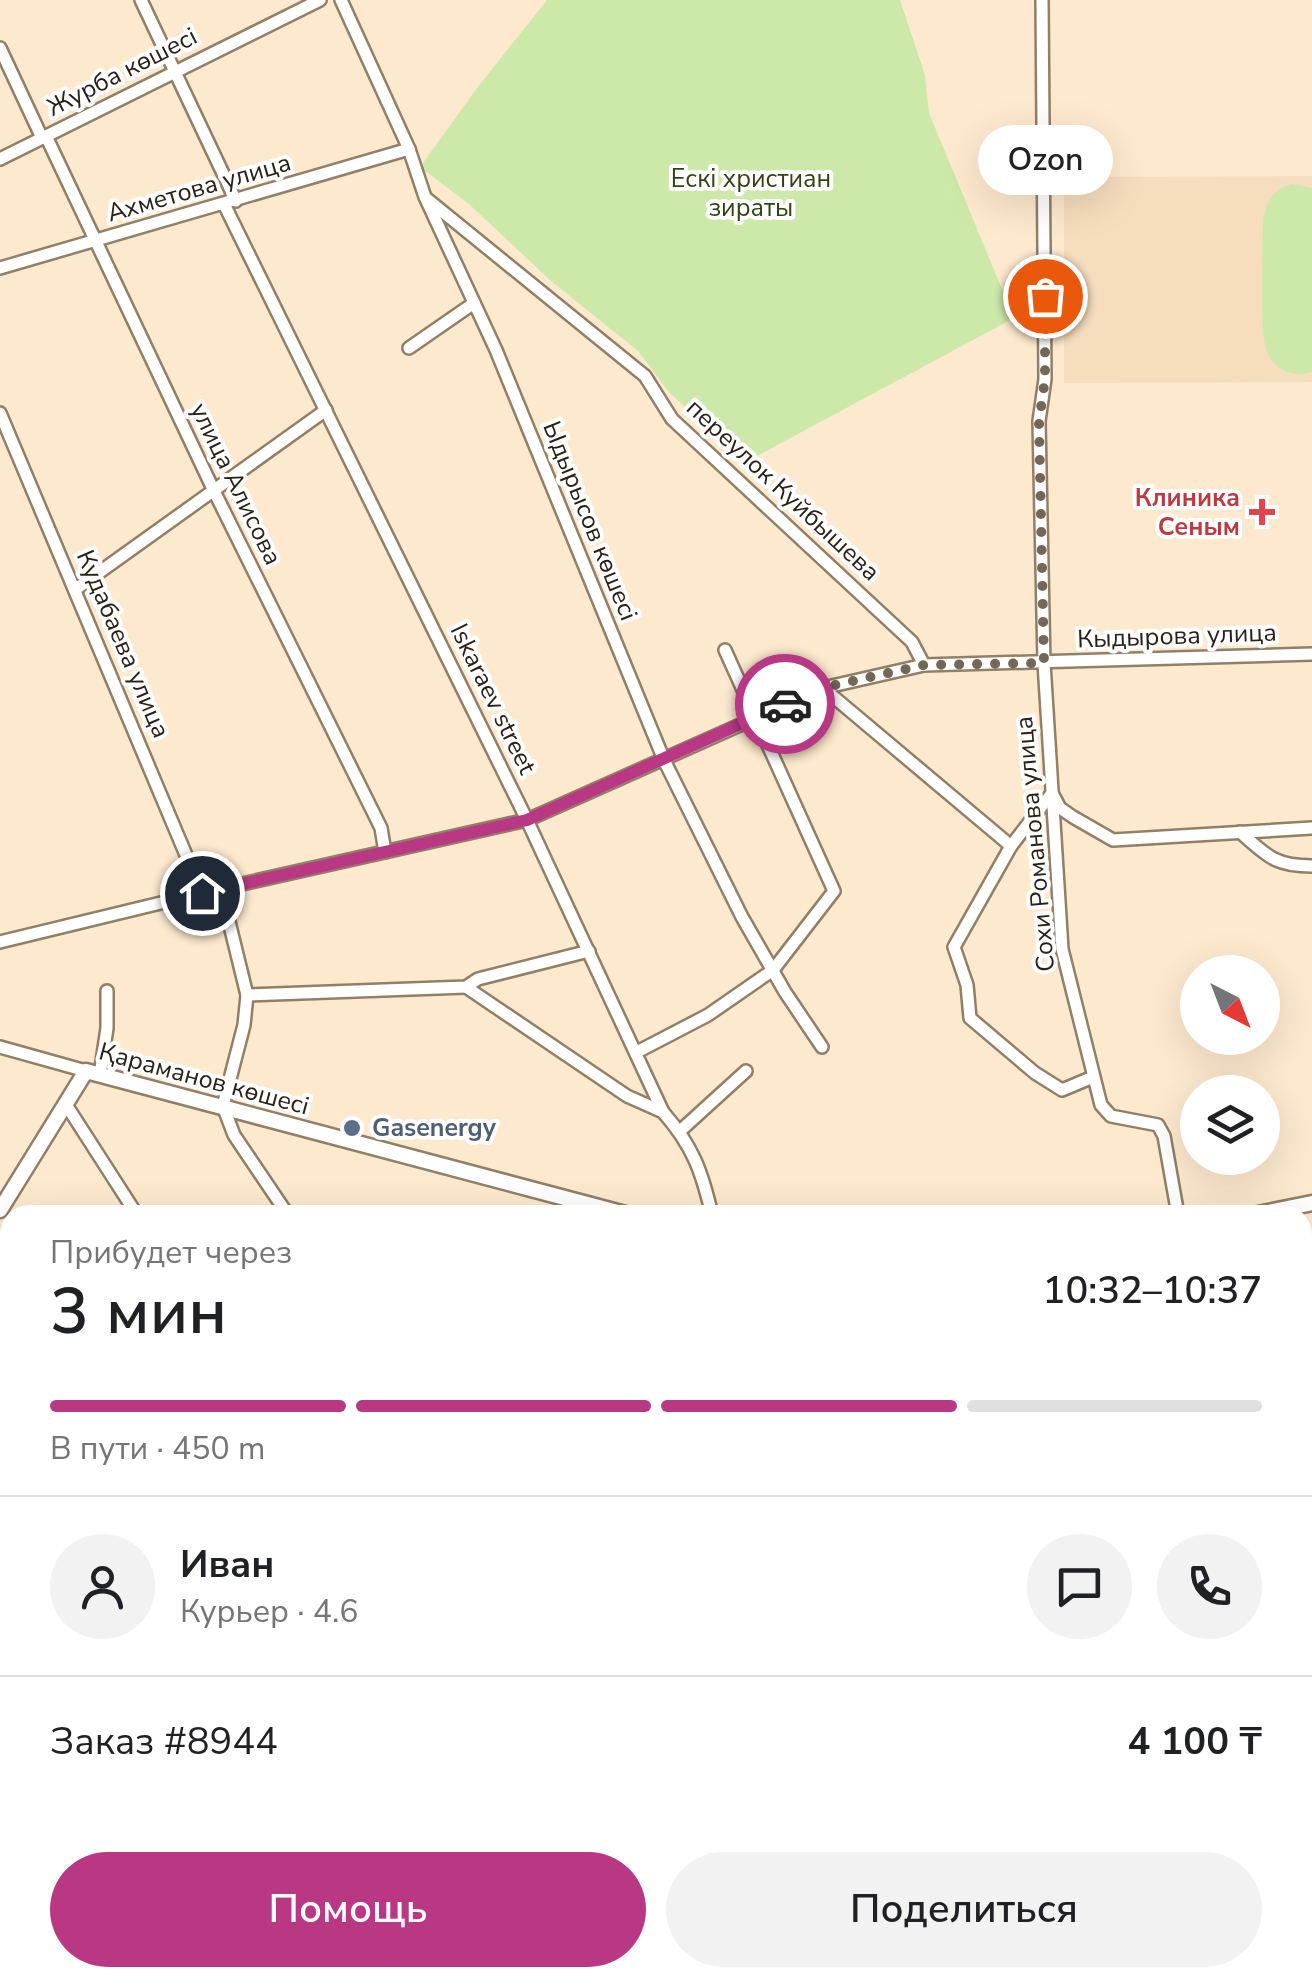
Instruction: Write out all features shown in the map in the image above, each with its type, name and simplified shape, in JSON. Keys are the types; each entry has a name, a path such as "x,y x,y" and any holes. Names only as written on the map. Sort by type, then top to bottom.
{"main road":[{"path":"3,1205 65,1103 93,1073"},
{"name":"Қараманов көшесі","path":"93,1073 593,1205"}],"street":[{"name":"Iskaraev street","path":"141,0 326,410 527,820 663,1112 689,1143 710,1205"},
{"name":"Журба көшесі","path":"0,160 320,0"},
{"name":"Ыдырысов көшесі","path":"341,0 409,149 425,197 474,304 664,760 742,917 822,1048"},
{"name":"Сохи Романова улица","path":"1042,0 1045,379 1039,422 1044,663 1062,949 1106,1113 1154,1123 1161,1130 1176,1205"},
{"name":"улица Алисова","path":"0,48 380,828 385,852"},
{"name":"Ахметова улица","path":"0,268 409,149"},
{"name":"переулок Куйбышева","path":"425,197 645,376 672,419 912,642 924,665"},
{"path":"409,348 474,304"},
{"path":"76,589 326,410"},
{"name":"Кудабаева улица","path":"0,413 202,893"},
{"path":"638,1052 708,1014 773,970 834,891 725,650"},
{"name":"Кыдырова улица","path":"0,942 527,820 822,688 924,665 1312,654"},
{"path":"822,688 1012,846"},
{"path":"1094,1077 1062,1090 1034,1072 970,1018 967,985 954,947 1012,846 1052,793 1060,808 1113,840 1312,828"},
{"path":"1240,832 1269,858 1285,866 1312,866"},
{"path":"221,889 247,995 244,1026 224,1106 234,1135 281,1205"},
{"path":"247,995 466,987 478,979 589,951"},
{"path":"466,987 628,1096 663,1112"},
{"path":"93,1073 107,1028 108,992"},
{"name":"Қараманов көшесі","path":"0,1047 93,1073"},
{"path":"680,1132 746,1071"},
{"path":"65,1103 130,1205"}],"shaded area":[{"path":"1312,176 1312,382 1064,383 1064,177"}],"green space":[{"name":"Ескі христиан зираты","path":"547,0 900,0 925,75 929,113 1014,318 744,463 668,391 638,351 551,281 470,205 420,167"},
{"path":"1292,184 1312,188 1312,372 1305,374 1285,371 1274,364 1267,352 1263,326 1263,219 1272,197"}],"way so far":[{"path":"785,704 822,688 924,665 1044,663 1039,422 1045,379 1045,296"}],"place":[{"name":"Ozon","path":"1045,296"},
{"name":"Клиника Сеным","path":"1262,512"},
{"name":"Gasenergy","path":"352,1128"}],"route":[{"path":"202,893 527,820 785,704"}]}
